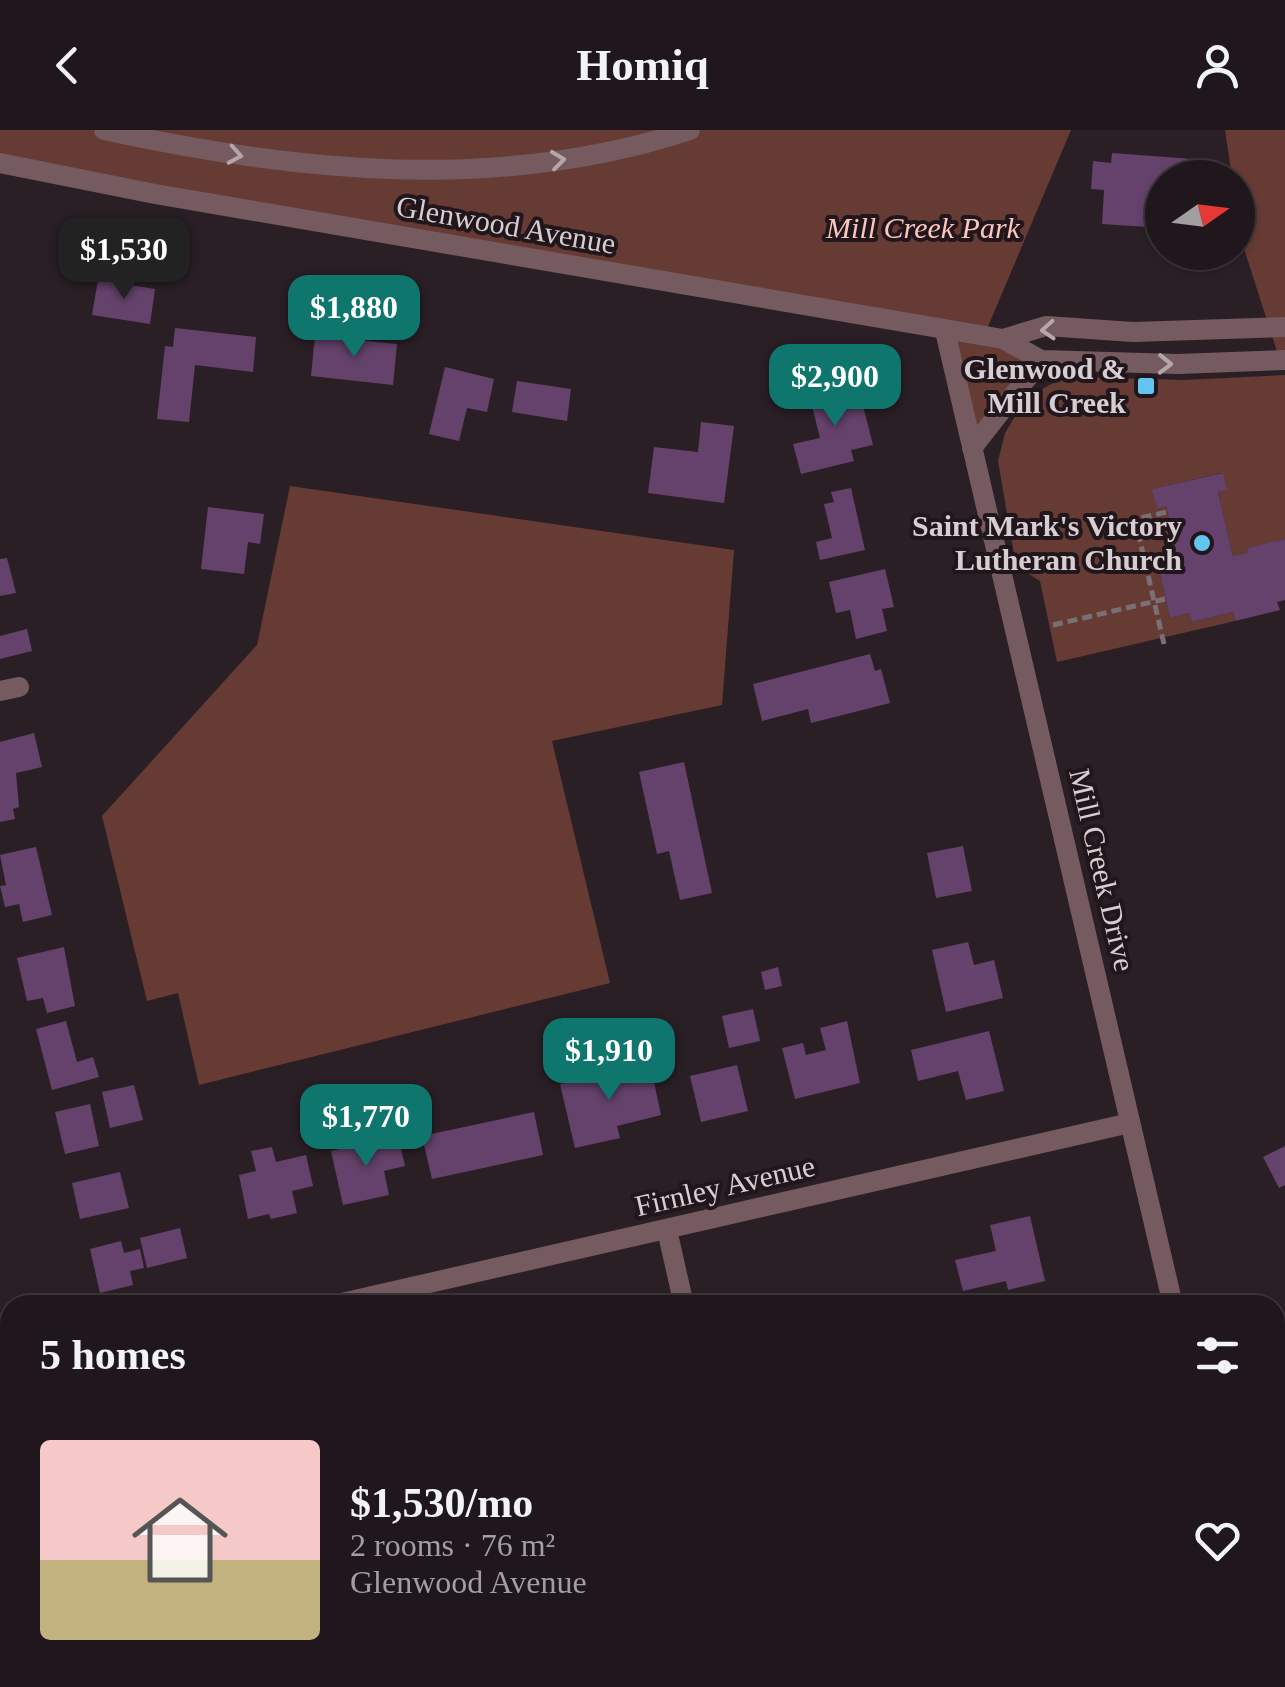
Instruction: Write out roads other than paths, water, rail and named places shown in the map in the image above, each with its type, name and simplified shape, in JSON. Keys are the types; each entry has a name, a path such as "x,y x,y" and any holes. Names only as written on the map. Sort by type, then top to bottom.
{"street":[{"path":"104,130 268,161 419,171 590,156 641,146 690,130"},
{"name":"Glenwood Avenue","path":"5,166 1004,339 1040,360 1178,364 1285,360"},
{"name":"Glenwood Avenue","path":"1004,339 1046,326 1133,332 1285,328"},
{"name":"Mill Creek Drive","path":"944,331 1171,1295"},
{"path":"972,448 1040,360"},
{"name":"Firnley Avenue","path":"377,1295 1130,1123"},
{"path":"667,1230 682,1295"}],"place":[{"name":"Glenwood & Mill Creek","path":"1146,386"},
{"name":"Saint Mark's Victory Lutheran Church","path":"1202,543"}],"park label":[{"name":"Mill Creek Park","path":"923,228"}]}
